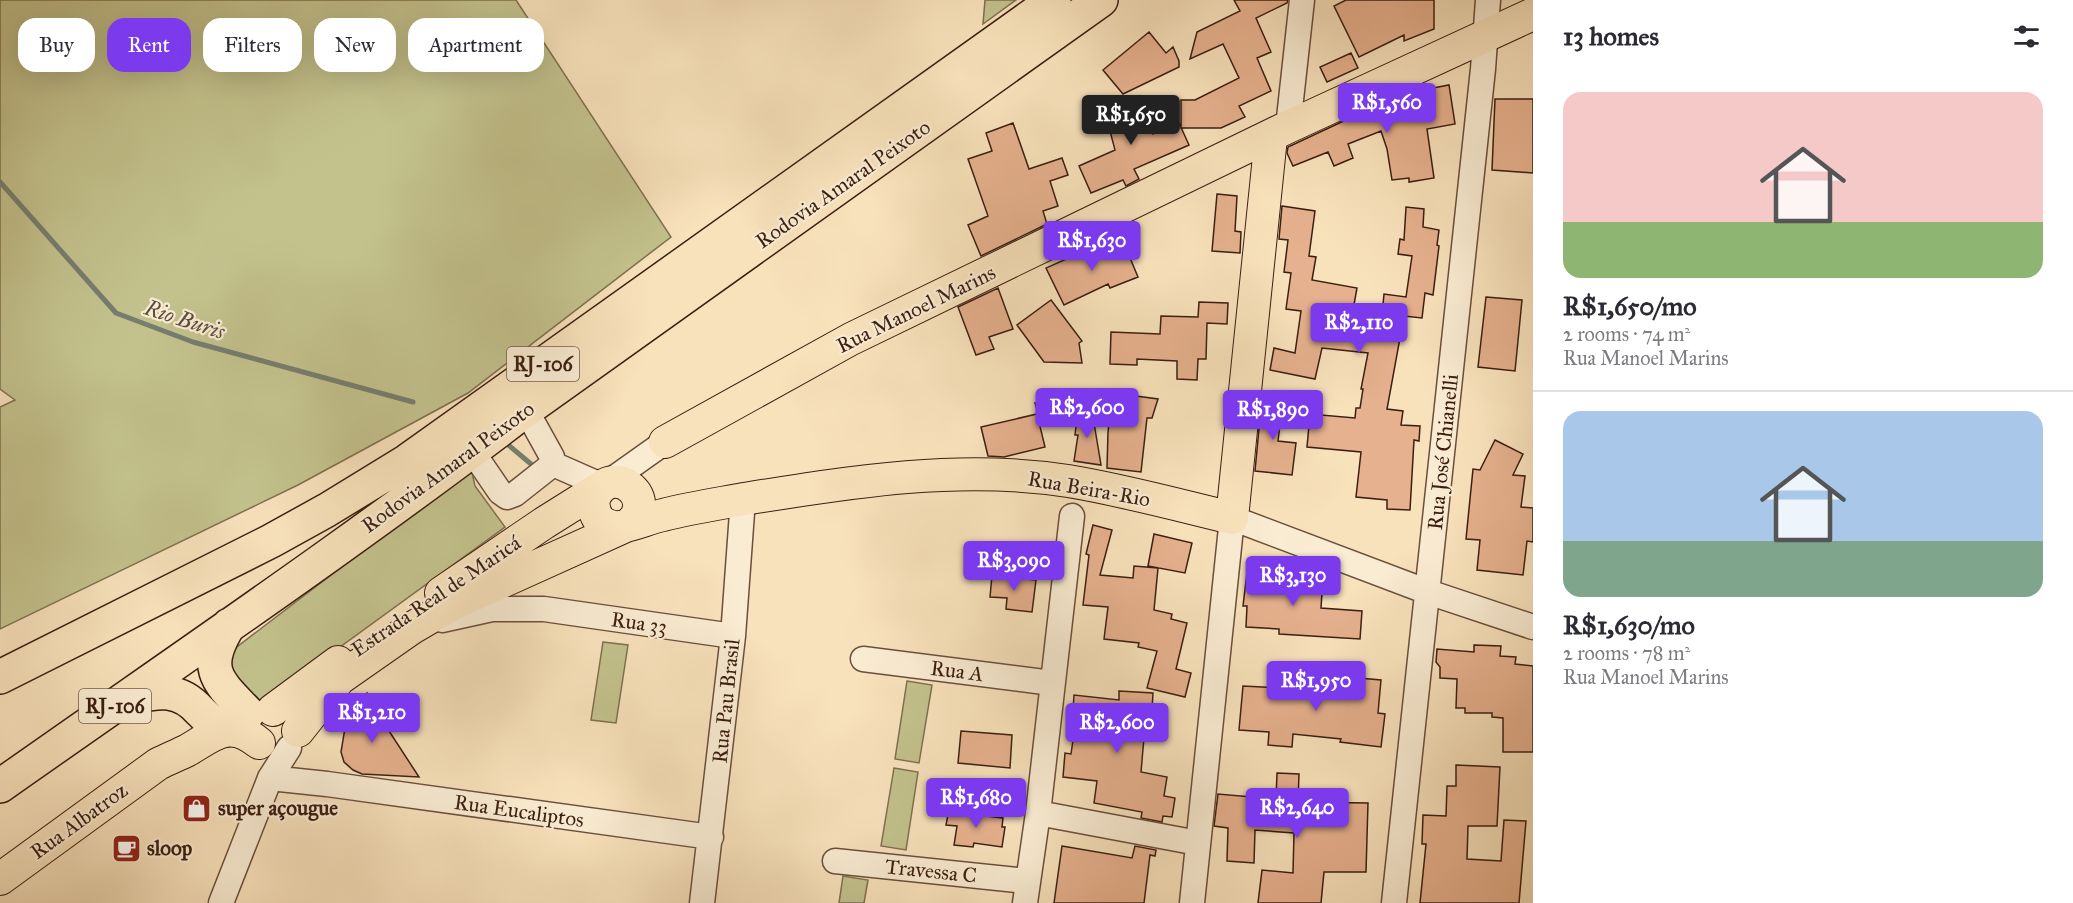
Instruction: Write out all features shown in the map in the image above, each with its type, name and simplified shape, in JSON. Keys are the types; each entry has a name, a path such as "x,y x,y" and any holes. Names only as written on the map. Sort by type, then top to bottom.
{"highway":[{"name":"Rodovia Amaral Peixoto","path":"0,677 271,541 407,461 1054,0"},
{"name":"Rodovia Amaral Peixoto","path":"0,786 229,625 1101,0"},
{"path":"229,625 214,654 220,683 262,730"},
{"path":"125,698 165,692 177,694 262,730"}],"main road":[{"name":"Rua Manoel Marins","path":"665,442 851,339 1280,132 1533,14"},
{"path":"1232,518 1280,132"},
{"name":"Rua Beira-Rio","path":"628,525 665,514 743,499 912,476 993,476 1069,481 1232,518"},
{"path":"603,486 622,482 634,490 639,508 633,521 628,525"},
{"name":"Estrada Real de Maricá","path":"262,730 313,680 544,523 603,486"},
{"name":"Estrada Real de Maricá","path":"262,730 412,628 453,604 628,525"},
{"name":"Rua Albatroz","path":"0,879 158,764 178,739 189,730 262,730"}],"street":[{"path":"1280,132 1302,0"},
{"name":"Rua José Chianelli","path":"1394,903 1488,0"},
{"path":"526,410 552,457 553,464"},
{"name":"Rua Manoel Marins","path":"603,486 665,442"},
{"path":"472,451 500,492 507,497 515,494 553,464"},
{"path":"553,464 603,486"},
{"name":"Rua Pau Brasil","path":"702,903 733,636 743,499"},
{"path":"1026,892 1038,813 1072,516"},
{"path":"1192,903 1232,518"},
{"name":"Rua Beira-Rio","path":"1232,518 1428,592 1533,627"},
{"path":"525,572 527,592 532,601 544,609"},
{"name":"Rua 33","path":"412,628 477,611 544,609 733,636"},
{"name":"Rua A","path":"863,659 1052,683"},
{"path":"221,903 270,778 262,730"},
{"path":"262,730 296,752 307,769 327,784"},
{"name":"Rua Eucaliptos","path":"270,778 711,837"},
{"path":"1038,813 1198,843"},
{"name":"Travessa C","path":"835,861 1026,892"}],"shaded area":[{"path":"0,0 516,0 528,18 408,18 408,72 544,72 544,43 671,237 468,393 298,485 0,629 0,407 15,400 0,389"},
{"path":"985,0 1016,0 983,24"},
{"path":"471,468 475,486 505,527 278,692 255,702 229,680 225,656"},
{"path":"603,642 628,645 616,723 591,720"},
{"path":"907,681 932,685 919,763 895,759"},
{"path":"894,768 918,772 906,850 881,846"},
{"path":"843,876 868,880 864,903 839,903"}],"building":[{"path":"1234,0 1288,0 1287,3 1256,18 1271,52 1257,58 1271,91 1239,106 1245,117 1221,128 1181,128 1181,100 1195,100 1239,78 1223,44 1190,59 1197,32 1240,11"},
{"path":"1346,0 1434,0 1434,29 1404,41 1404,35 1359,57 1334,6"},
{"path":"1149,32 1166,53 1173,47 1179,67 1123,94 1103,70"},
{"path":"1351,53 1358,68 1327,82 1320,67"},
{"path":"1449,85 1455,124 1427,129 1434,178 1409,182 1409,178 1392,180 1387,149 1381,131 1348,144 1353,158 1334,166 1328,152 1293,166 1287,153 1288,147 1380,104 1417,93 1417,91"},
{"path":"1495,99 1533,99 1533,173 1492,170"},
{"path":"1144,100 1153,134 1179,123 1189,145 1134,169 1139,179 1126,186 1123,180 1091,193 1079,166 1115,150 1105,112 1112,109 1110,101"},
{"path":"1013,123 1029,169 1062,158 1068,175 1050,181 1058,206 1043,211 1047,224 981,256 968,225 988,216 968,159 992,151 986,133"},
{"path":"1217,194 1237,196 1235,231 1241,232 1240,253 1212,251"},
{"path":"1282,206 1315,211 1309,256 1316,257 1312,280 1357,288 1351,321 1381,325 1384,294 1406,297 1412,256 1398,254 1400,239 1404,240 1406,207 1424,209 1423,227 1439,230 1433,295 1425,293 1422,318 1404,316 1387,409 1403,411 1401,425 1420,426 1419,441 1414,440 1410,510 1387,509 1387,500 1356,497 1361,452 1307,447 1310,414 1355,418 1356,408 1360,408 1368,353 1322,348 1315,379 1270,370 1274,348 1295,353 1301,311 1286,309 1291,273 1284,272 1288,240 1279,239"},
{"path":"1123,241 1138,277 1110,288 1108,284 1064,305 1046,268 1082,252 1084,257"},
{"path":"998,288 1013,329 989,337 994,349 976,355 958,307"},
{"path":"1486,297 1522,300 1515,371 1478,367"},
{"path":"1051,300 1082,341 1079,343 1082,363 1044,362 1017,325"},
{"path":"1199,302 1228,303 1227,324 1207,323 1206,359 1198,359 1197,380 1177,379 1177,361 1137,359 1137,365 1110,364 1111,332 1160,334 1161,316 1198,317"},
{"path":"1113,393 1158,399 1152,418 1147,418 1141,472 1107,468 1108,432"},
{"path":"1262,397 1283,399 1278,441 1296,443 1292,475 1255,471"},
{"path":"1035,403 1077,409 1040,421"},
{"path":"1078,409 1092,411 1101,465 1074,461 1078,435 1075,435"},
{"path":"1037,414 1045,447 1004,457 988,456 981,427"},
{"path":"1495,440 1523,454 1513,475 1525,476 1521,507 1533,508 1533,542 1527,541 1523,575 1477,570 1480,540 1466,539 1473,469 1480,470"},
{"path":"1093,525 1112,530 1100,575 1133,578 1134,566 1158,568 1154,610 1172,614 1171,619 1187,623 1176,669 1191,673 1185,697 1147,688 1157,651 1138,647 1139,643 1104,639 1108,607 1083,605 1089,555 1086,554"},
{"path":"1154,534 1192,543 1185,573 1148,566"},
{"path":"1248,564 1290,568 1288,590 1322,593 1321,608 1362,611 1360,639 1279,634 1279,629 1246,627 1247,606 1243,606"},
{"path":"992,575 1036,580 1032,612 1006,609 1007,598 990,597"},
{"path":"1474,645 1501,646 1500,656 1516,657 1515,664 1533,666 1533,752 1503,752 1503,718 1492,717 1492,713 1465,713 1465,708 1456,708 1457,679 1440,678 1440,667 1436,662 1437,649 1474,652"},
{"path":"1324,675 1381,680 1378,713 1385,714 1381,747 1340,742 1341,739 1293,734 1292,747 1268,745 1269,732 1239,730 1243,686 1322,690"},
{"path":"1119,691 1153,693 1151,726 1145,726 1141,772 1167,777 1164,796 1175,798 1172,817 1163,816 1162,822 1141,818 1142,812 1094,803 1097,781 1063,777 1065,753 1071,754 1075,726 1072,725 1074,695 1119,700"},
{"path":"367,693 419,777 362,774 344,762 341,752 346,722 355,704"},
{"path":"961,731 1012,735 1010,768 958,763"},
{"path":"1456,765 1500,767 1497,826 1468,826 1467,859 1501,861 1504,820 1526,821 1519,903 1420,903 1426,844 1422,844 1423,815 1446,816 1447,786 1456,786"},
{"path":"1277,773 1299,774 1298,802 1368,803 1366,872 1324,872 1321,903 1258,903 1262,870 1293,873 1294,833 1255,830 1254,863 1227,861 1228,828 1214,826 1218,794 1276,799"},
{"path":"949,809 1003,818 1002,827 1005,827 1002,847 974,843 973,847 954,845 957,826 946,825"},
{"path":"1062,846 1132,858 1135,846 1156,850 1155,856 1150,855 1144,903 1054,903"}],"waterway":[{"name":"Rio Buris","path":"0,182 116,313 193,342 413,402"},
{"name":"Rio Buris","path":"506,443 531,464"}],"place":[{"name":"super açougue","path":"197,808"},
{"name":"sloop","path":"126,848"}]}
